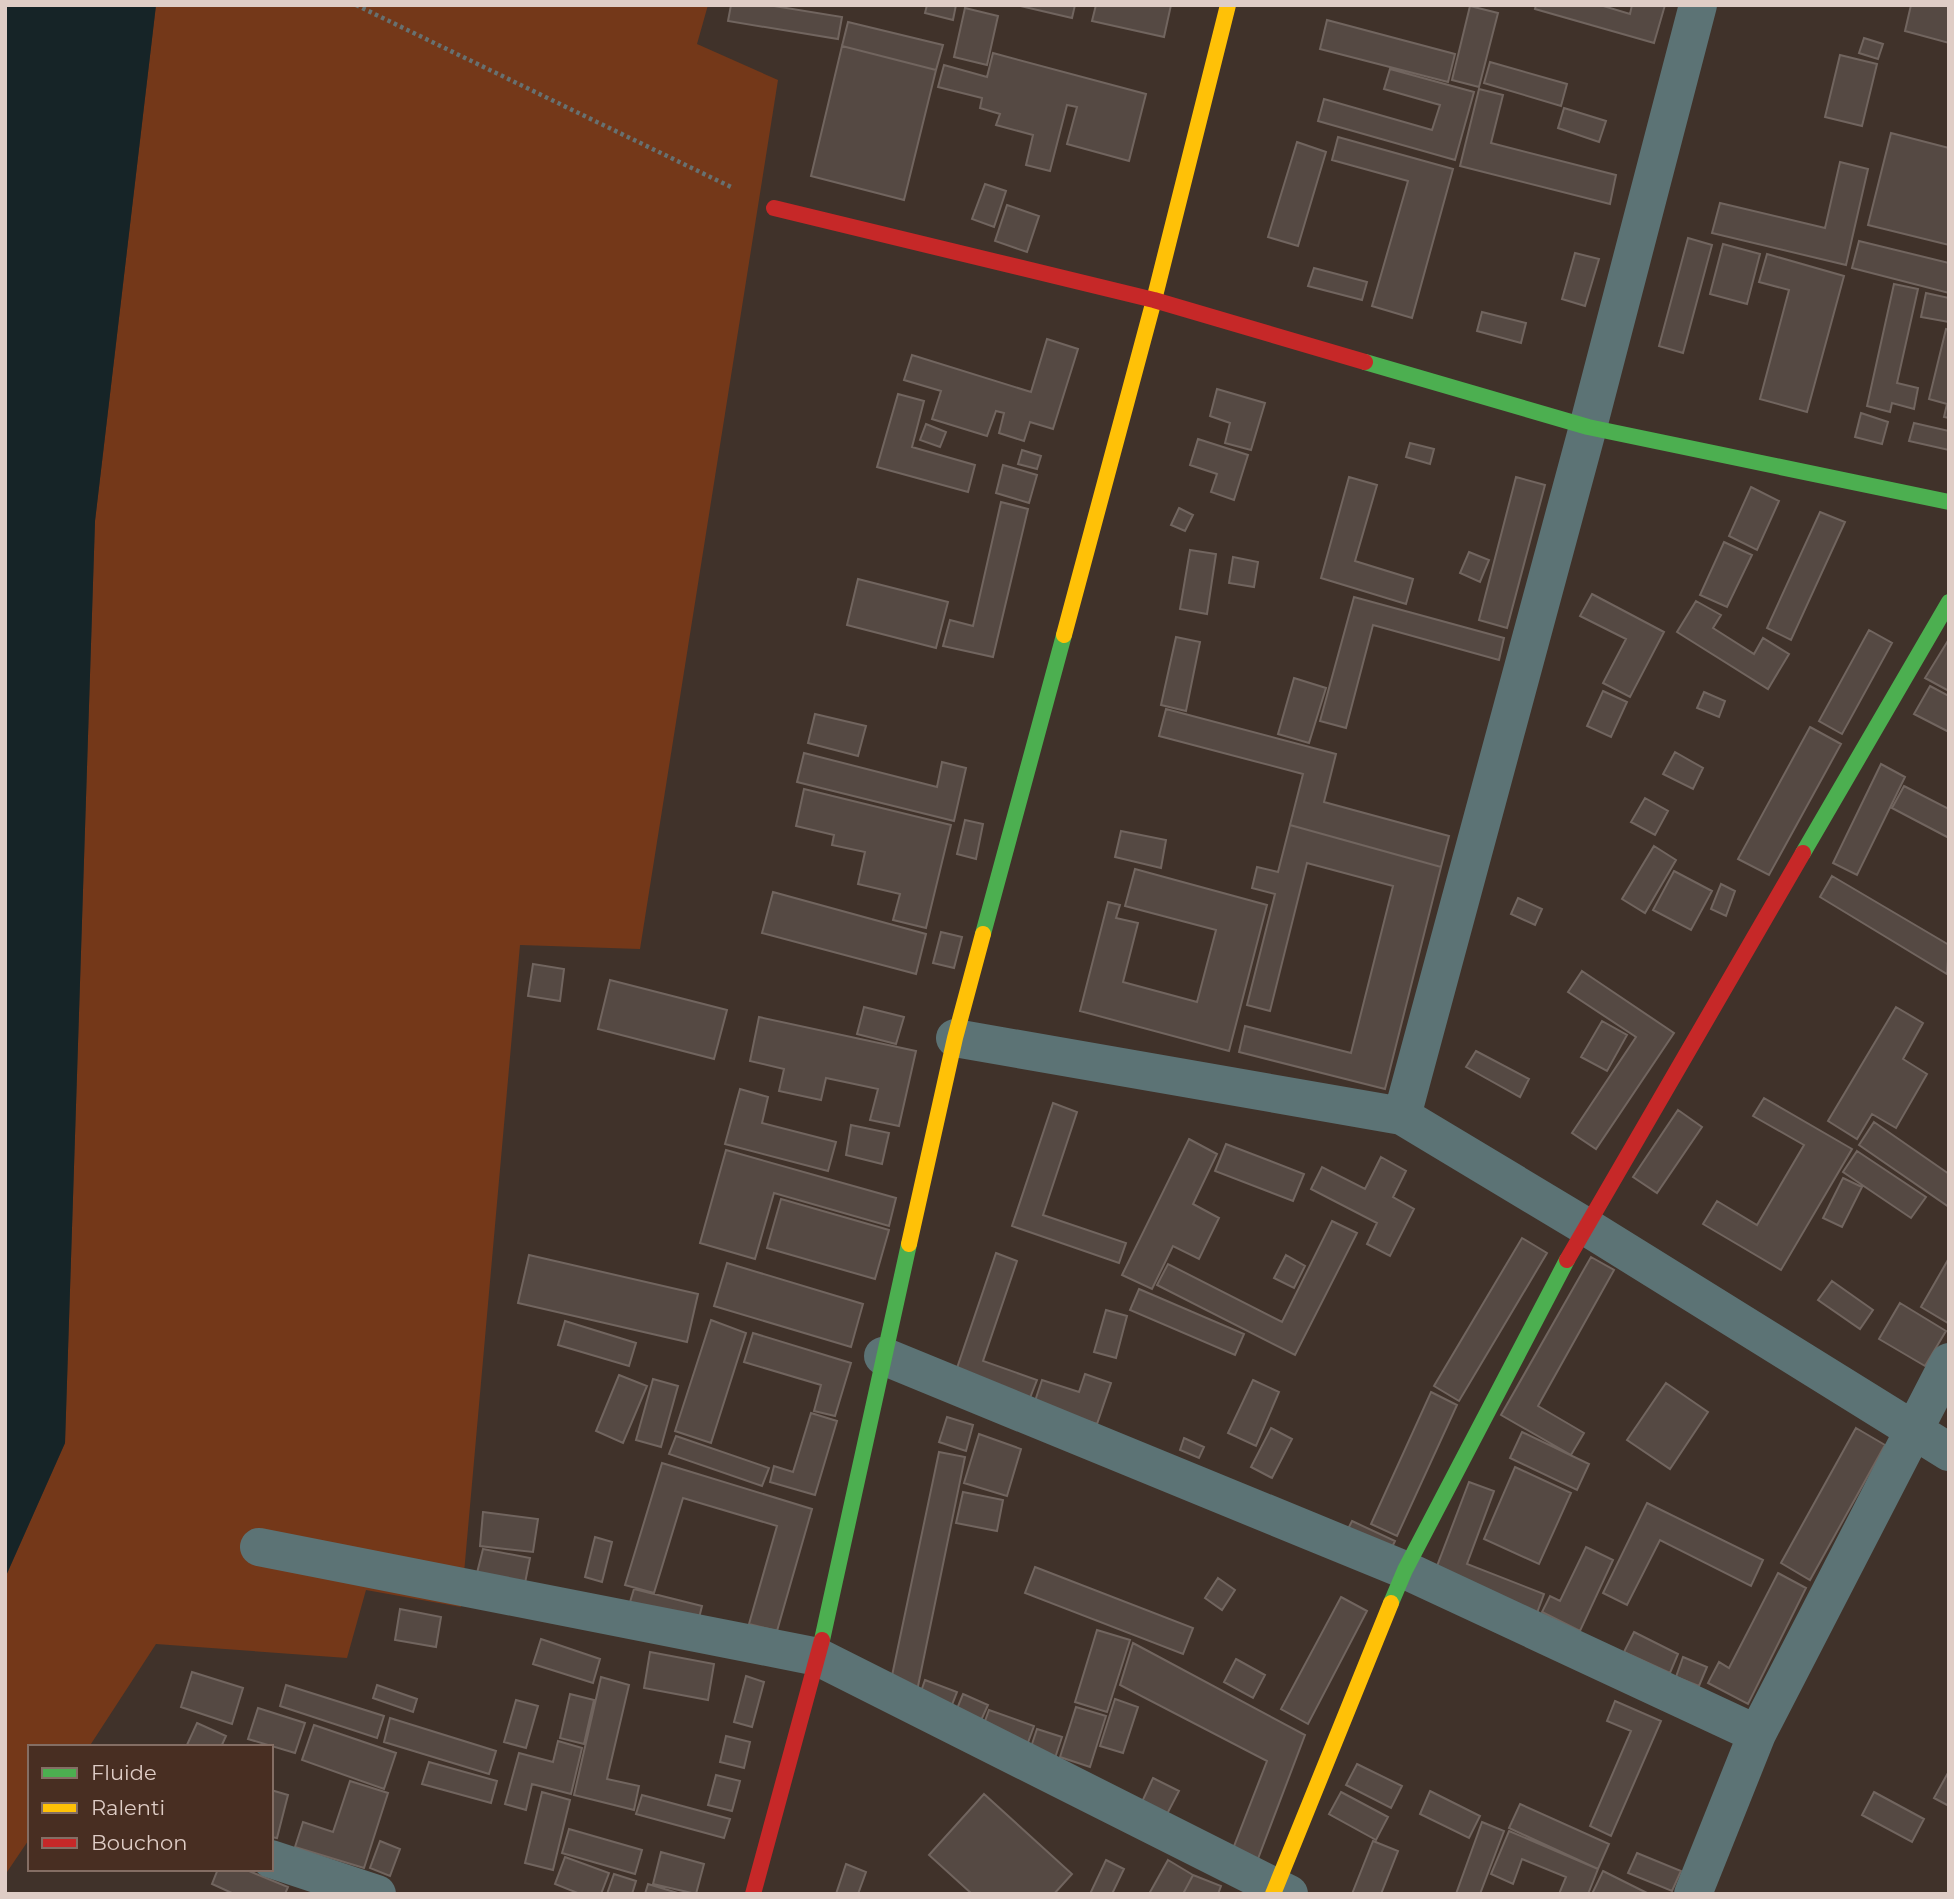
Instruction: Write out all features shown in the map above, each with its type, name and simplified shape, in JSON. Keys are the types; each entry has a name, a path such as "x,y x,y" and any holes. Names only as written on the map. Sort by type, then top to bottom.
{"street":[{"path":"753,1894 818,1657 955,1038 1154,300 1228,5"},
{"path":"1402,1116 1588,427 1698,5"},
{"path":"774,208 1154,300 1588,427 1949,502"},
{"path":"259,1546 818,1657 1279,1891 1405,1570 1585,1226 1948,607"},
{"path":"955,1038 1402,1116 1949,1452"},
{"path":"883,1356 1405,1570 1757,1734"},
{"path":"1693,1894 1757,1734 1949,1362"},
{"path":"273,1860 377,1894"}],"path":[{"path":"356,5 774,208"}],"shaded area":[{"path":"5,5 156,5 95,521 65,1443 5,1578"},
{"path":"156,5 708,5 697,44 778,80 640,949 520,945 461,1607 366,1590 347,1658 156,1644 90,1745 28,1745 28,1841 5,1875 5,1578 65,1443 95,521"}],"building":[{"path":"731,5 768,5 842,17 838,39 728,21"},
{"path":"927,5 956,5 953,20 925,13"},
{"path":"1016,5 1075,5 1072,18"},
{"path":"1096,5 1171,5 1164,37 1092,21"},
{"path":"1536,5 1600,5 1630,14 1632,5 1665,5 1654,43 1535,9"},
{"path":"1911,5 1949,5 1949,43 1905,31"},
{"path":"1470,6 1498,13 1479,87 1452,80"},
{"path":"965,8 998,16 987,65 954,57"},
{"path":"1327,20 1455,54 1448,82 1320,49"},
{"path":"848,22 943,45 936,70 842,46"},
{"path":"1864,38 1883,44 1878,59 1859,53"},
{"path":"842,46 936,70 904,200 811,176"},
{"path":"993,53 1146,94 1129,161 1067,144 1077,107 1067,105 1050,171 1026,165 1033,135 996,125 1000,114 980,108 982,98 938,87 944,65 987,77"},
{"path":"1840,55 1877,64 1862,126 1825,117"},
{"path":"1490,62 1567,84 1561,106 1484,83"},
{"path":"1390,69 1474,92 1455,160 1318,121 1324,99 1432,130 1440,105 1384,89"},
{"path":"1479,89 1503,95 1491,143 1616,175 1610,204 1460,166"},
{"path":"1564,108 1606,121 1599,142 1558,128"},
{"path":"1891,133 1949,148 1949,245 1868,225"},
{"path":"1338,137 1453,169 1412,318 1372,306 1408,181 1332,160"},
{"path":"1297,142 1326,152 1298,246 1268,237"},
{"path":"1840,162 1868,169 1846,265 1712,233 1720,203 1825,228"},
{"path":"985,184 1006,191 994,227 972,219"},
{"path":"1007,205 1039,216 1027,252 995,241"},
{"path":"1688,238 1712,245 1683,353 1659,346"},
{"path":"1859,241 1949,263 1949,293 1852,268"},
{"path":"1723,244 1760,254 1747,304 1710,294"},
{"path":"1575,253 1599,259 1585,306 1562,299"},
{"path":"1767,254 1844,276 1807,412 1760,399 1789,290 1759,282"},
{"path":"1314,268 1367,282 1362,300 1308,286"},
{"path":"1894,284 1918,289 1897,383 1918,388 1914,409 1892,403 1890,412 1867,406"},
{"path":"1926,293 1949,298 1949,322 1921,317"},
{"path":"1482,312 1526,323 1521,343 1477,331"},
{"path":"1946,329 1949,330 1949,418 1944,417 1947,404 1929,399"},
{"path":"1047,339 1078,349 1053,429 1030,422 1024,441 999,433 1004,413 996,411 987,436 932,419 941,391 904,380 912,355 1031,392"},
{"path":"1217,389 1265,403 1251,450 1225,443 1230,423 1210,416"},
{"path":"898,394 924,401 912,447 975,465 968,492 877,467"},
{"path":"1861,413 1888,422 1882,444 1855,437"},
{"path":"1914,423 1949,431 1949,450 1909,441"},
{"path":"926,424 946,432 940,447 920,440"},
{"path":"1198,439 1248,455 1234,500 1211,492 1217,474 1190,465"},
{"path":"1410,443 1434,449 1430,464 1406,457"},
{"path":"1022,450 1041,456 1037,469 1018,464"},
{"path":"1003,465 1037,475 1029,503 996,493"},
{"path":"1349,477 1377,485 1355,561 1413,579 1406,604 1321,578"},
{"path":"1516,477 1545,485 1507,628 1479,620"},
{"path":"1751,487 1779,501 1757,550 1729,536"},
{"path":"1001,502 1028,509 993,657 943,646 950,620 973,626"},
{"path":"1179,508 1193,515 1185,531 1171,525"},
{"path":"1820,512 1845,522 1791,640 1767,628"},
{"path":"1724,542 1752,555 1727,607 1700,595"},
{"path":"1190,550 1216,554 1207,614 1180,609"},
{"path":"1469,552 1489,560 1480,582 1460,573"},
{"path":"1233,557 1258,562 1254,587 1229,583"},
{"path":"858,579 948,602 936,648 847,625"},
{"path":"1592,594 1664,632 1630,697 1603,683 1626,639 1580,616"},
{"path":"1354,597 1504,638 1499,660 1373,625 1346,728 1320,721"},
{"path":"1696,601 1721,615 1713,628 1754,654 1763,638 1789,654 1768,689 1677,632"},
{"path":"1869,630 1892,643 1842,734 1819,721"},
{"path":"1176,637 1200,642 1186,711 1161,705"},
{"path":"1949,639 1949,691 1925,678"},
{"path":"1294,678 1326,688 1309,743 1278,734"},
{"path":"1930,686 1949,696 1949,732 1914,714"},
{"path":"1603,691 1627,702 1611,737 1587,726"},
{"path":"1704,692 1725,701 1719,717 1697,708"},
{"path":"1166,709 1336,754 1324,802 1449,836 1441,867 1290,825 1303,774 1159,736"},
{"path":"815,714 866,726 858,756 808,743"},
{"path":"1810,727 1841,744 1769,875 1738,859"},
{"path":"1675,752 1703,768 1693,789 1663,774"},
{"path":"804,753 937,787 942,762 966,768 954,821 797,782"},
{"path":"1881,764 1905,777 1857,875 1833,863"},
{"path":"1904,786 1949,809 1949,838 1892,808"},
{"path":"804,789 951,825 926,928 893,920 900,894 858,884 865,852 832,845 834,835 796,826"},
{"path":"1645,798 1668,811 1655,835 1631,822"},
{"path":"965,820 983,824 976,859 957,854"},
{"path":"1290,825 1441,867 1385,1089 1239,1052 1245,1026 1351,1053 1393,886 1307,863 1270,1011 1247,1005 1275,894 1252,888 1257,867 1278,872"},
{"path":"1121,831 1166,840 1161,868 1115,857"},
{"path":"1654,846 1676,860 1645,913 1622,899"},
{"path":"1135,869 1267,905 1229,1051 1080,1011 1108,902 1120,905 1116,918 1138,923 1123,982 1197,1002 1216,930 1125,906"},
{"path":"1674,871 1712,891 1691,930 1653,910"},
{"path":"1832,876 1949,945 1947,974 1820,897"},
{"path":"1721,884 1735,891 1726,916 1711,909"},
{"path":"773,892 926,934 916,974 762,933"},
{"path":"1518,898 1542,909 1535,925 1511,914"},
{"path":"941,932 962,937 954,968 933,963"},
{"path":"533,964 564,969 560,1001 528,996"},
{"path":"1582,971 1674,1033 1596,1149 1572,1133 1636,1037 1568,992"},
{"path":"610,980 727,1010 714,1059 598,1029"},
{"path":"864,1007 904,1017 896,1044 857,1034"},
{"path":"1896,1007 1923,1023 1903,1059 1927,1074 1896,1128 1872,1114 1857,1139 1828,1121"},
{"path":"759,1017 916,1051 899,1126 870,1120 878,1089 826,1078 821,1100 779,1091 784,1069 750,1061"},
{"path":"1602,1021 1627,1035 1607,1071 1581,1057"},
{"path":"1476,1051 1529,1079 1520,1097 1466,1067"},
{"path":"740,1089 768,1097 762,1123 836,1142 828,1171 725,1144"},
{"path":"1764,1098 1852,1149 1781,1270 1703,1224 1717,1201 1757,1225 1804,1145 1753,1116"},
{"path":"1053,1103 1077,1112 1043,1215 1126,1243 1119,1263 1012,1226"},
{"path":"1678,1110 1702,1127 1657,1193 1633,1177"},
{"path":"1874,1122 1949,1174 1949,1207 1859,1145"},
{"path":"851,1125 889,1133 882,1164 846,1155"},
{"path":"1189,1139 1217,1154 1193,1204 1219,1218 1199,1259 1173,1246 1152,1289 1122,1275"},
{"path":"1226,1144 1304,1174 1293,1201 1215,1171"},
{"path":"726,1150 896,1198 889,1226 774,1193 755,1259 700,1243"},
{"path":"1857,1151 1926,1197 1911,1218 1843,1172"},
{"path":"1381,1157 1406,1171 1393,1197 1414,1209 1390,1256 1367,1244 1377,1223 1311,1189 1322,1167 1365,1189"},
{"path":"1843,1178 1862,1187 1842,1227 1823,1218"},
{"path":"781,1199 889,1230 875,1279 767,1248"},
{"path":"1332,1221 1357,1233 1295,1355 1157,1285 1168,1264 1282,1322"},
{"path":"1522,1238 1547,1253 1459,1401 1434,1386"},
{"path":"996,1253 1017,1261 983,1361 1037,1380 1028,1403 954,1377"},
{"path":"529,1255 698,1294 687,1342 518,1303"},
{"path":"1286,1255 1305,1266 1294,1288 1274,1278"},
{"path":"1591,1257 1614,1270 1538,1406 1584,1433 1571,1455 1501,1415"},
{"path":"1949,1258 1949,1321 1948,1323 1921,1307"},
{"path":"727,1263 863,1304 851,1347 714,1306"},
{"path":"1832,1281 1873,1310 1860,1329 1818,1300"},
{"path":"1139,1289 1244,1334 1235,1355 1130,1310"},
{"path":"1900,1303 1946,1331 1925,1366 1879,1339"},
{"path":"1106,1310 1127,1316 1116,1358 1094,1352"},
{"path":"711,1320 746,1333 711,1443 675,1431"},
{"path":"565,1321 636,1343 629,1366 558,1345"},
{"path":"753,1333 851,1363 835,1416 814,1411 821,1385 744,1362"},
{"path":"1085,1374 1111,1383 1097,1424 1034,1404 1042,1380 1079,1392"},
{"path":"619,1375 647,1386 623,1443 596,1431"},
{"path":"653,1379 678,1386 661,1447 636,1440"},
{"path":"1253,1380 1279,1392 1256,1446 1228,1433"},
{"path":"1666,1383 1708,1412 1670,1469 1627,1440"},
{"path":"1431,1392 1457,1405 1397,1536 1371,1524"},
{"path":"811,1413 837,1421 815,1495 770,1482 774,1466 793,1472"},
{"path":"947,1417 973,1425 966,1451 939,1442"},
{"path":"1271,1428 1292,1439 1272,1478 1251,1467"},
{"path":"1856,1428 1885,1445 1810,1580 1781,1563"},
{"path":"1522,1432 1589,1464 1577,1490 1510,1458"},
{"path":"979,1434 1021,1449 1007,1496 964,1483"},
{"path":"676,1436 769,1468 762,1486 669,1454"},
{"path":"1184,1438 1204,1447 1199,1458 1180,1450"},
{"path":"939,1452 965,1457 916,1696 889,1690"},
{"path":"662,1463 812,1509 777,1631 749,1624 777,1526 683,1498 654,1593 625,1585"},
{"path":"1515,1467 1571,1493 1539,1564 1484,1539"},
{"path":"1469,1482 1494,1491 1467,1564 1544,1594 1537,1613 1434,1574"},
{"path":"963,1492 1003,1500 997,1531 956,1523"},
{"path":"1647,1503 1763,1560 1751,1586 1660,1540 1627,1605 1603,1593"},
{"path":"483,1512 538,1519 533,1552 480,1546"},
{"path":"1352,1521 1395,1541 1386,1560 1343,1539"},
{"path":"595,1537 612,1542 602,1582 585,1577"},
{"path":"1586,1547 1613,1560 1580,1631 1542,1612 1550,1596 1560,1601"},
{"path":"483,1549 530,1558 525,1583 477,1573"},
{"path":"1035,1567 1193,1628 1183,1654 1025,1593"},
{"path":"1778,1573 1806,1588 1748,1704 1708,1683 1719,1662 1729,1668"},
{"path":"1218,1578 1235,1590 1222,1610 1205,1598"},
{"path":"634,1589 702,1606 696,1630 627,1612"},
{"path":"1341,1597 1367,1611 1308,1724 1281,1709"},
{"path":"400,1609 441,1617 436,1647 395,1640"},
{"path":"1097,1630 1130,1640 1107,1712 1075,1702"},
{"path":"1634,1632 1678,1654 1670,1673 1624,1652"},
{"path":"541,1639 600,1659 593,1683 533,1664"},
{"path":"1133,1643 1305,1735 1256,1864 1231,1854 1267,1761 1120,1685"},
{"path":"650,1652 714,1664 708,1700 644,1688"},
{"path":"1683,1657 1707,1667 1699,1686 1676,1677"},
{"path":"1236,1659 1265,1675 1253,1698 1224,1682"},
{"path":"192,1672 243,1688 232,1724 181,1707"},
{"path":"746,1676 764,1682 752,1727 734,1722"},
{"path":"601,1677 629,1685 607,1779 639,1786 634,1810 574,1795"},
{"path":"925,1680 957,1692 948,1715 917,1703"},
{"path":"286,1685 384,1716 377,1738 280,1706"},
{"path":"377,1685 417,1699 413,1712 373,1698"},
{"path":"570,1694 594,1700 584,1744 560,1738"},
{"path":"963,1694 988,1705 978,1727 954,1716"},
{"path":"1115,1699 1138,1707 1123,1753 1100,1746"},
{"path":"516,1700 538,1706 526,1748 504,1742"},
{"path":"1615,1701 1661,1721 1611,1836 1590,1826 1631,1731 1607,1721"},
{"path":"1076,1707 1106,1716 1090,1767 1060,1757"},
{"path":"258,1708 305,1723 295,1753 248,1739"},
{"path":"989,1710 1034,1726 1026,1748 981,1732"},
{"path":"390,1718 496,1751 489,1774 384,1742"},
{"path":"197,1723 226,1736 222,1745 187,1745"},
{"path":"314,1725 396,1753 384,1789 302,1760"},
{"path":"1037,1729 1062,1737 1055,1758 1030,1750"},
{"path":"726,1736 750,1742 744,1768 720,1762"},
{"path":"558,1741 582,1748 571,1794 532,1784 526,1810 505,1804 519,1753 553,1762"},
{"path":"429,1762 497,1781 491,1803 422,1784"},
{"path":"1357,1764 1402,1786 1391,1808 1346,1785"},
{"path":"1949,1771 1949,1806 1934,1798"},
{"path":"716,1775 740,1781 732,1811 708,1805"},
{"path":"1153,1778 1179,1791 1166,1816 1141,1804"},
{"path":"350,1781 388,1793 364,1868 295,1847 303,1822 333,1832"},
{"path":"273,1791 288,1795 277,1838 273,1837"},
{"path":"1430,1791 1480,1816 1469,1838 1420,1814"},
{"path":"542,1792 570,1800 553,1870 525,1863"},
{"path":"1341,1792 1388,1817 1376,1840 1329,1814"},
{"path":"1874,1792 1924,1819 1912,1842 1862,1815"},
{"path":"984,1794 1072,1874 1054,1894 972,1894 929,1855"},
{"path":"642,1795 730,1819 724,1838 636,1814"},
{"path":"1520,1804 1609,1844 1598,1869 1509,1828"},
{"path":"1482,1822 1504,1831 1480,1894 1456,1894"},
{"path":"569,1829 642,1850 635,1874 562,1853"},
{"path":"1509,1831 1598,1869 1588,1894 1559,1894 1566,1877 1522,1859 1513,1884 1491,1874"},
{"path":"380,1841 400,1849 390,1876 370,1868"},
{"path":"1373,1841 1398,1851 1381,1894 1352,1894"},
{"path":"661,1852 704,1864 696,1894 653,1884"},
{"path":"1637,1853 1681,1871 1672,1891 1628,1873"},
{"path":"565,1857 609,1873 601,1894 580,1894 555,1884"},
{"path":"1106,1860 1124,1869 1112,1894 1090,1894"},
{"path":"1168,1860 1193,1875 1183,1894 1149,1894"},
{"path":"846,1864 866,1872 858,1894 836,1894"},
{"path":"217,1871 249,1871 288,1887 285,1894 234,1894 212,1884"},
{"path":"1603,1871 1647,1893 1592,1894"},
{"path":"614,1874 636,1881 632,1894 607,1894"},
{"path":"1193,1875 1221,1886 1218,1894 1183,1894"},
{"path":"648,1884 681,1894 645,1894"}],"traffic: fast":[{"path":"1365,362 1588,427 1949,502"},
{"path":"1803,853 1949,602"},
{"path":"983,934 1064,635"},
{"path":"822,1640 909,1244"},
{"path":"1391,1603 1405,1570 1567,1260"}],"traffic: slow":[{"path":"1064,635 1154,300 1228,5"},
{"path":"909,1244 955,1038 983,934"},
{"path":"1273,1894 1391,1603"}],"traffic: jam":[{"path":"774,208 1154,300 1365,362"},
{"path":"1567,1260 1803,853"},
{"path":"753,1894 822,1640"}]}
